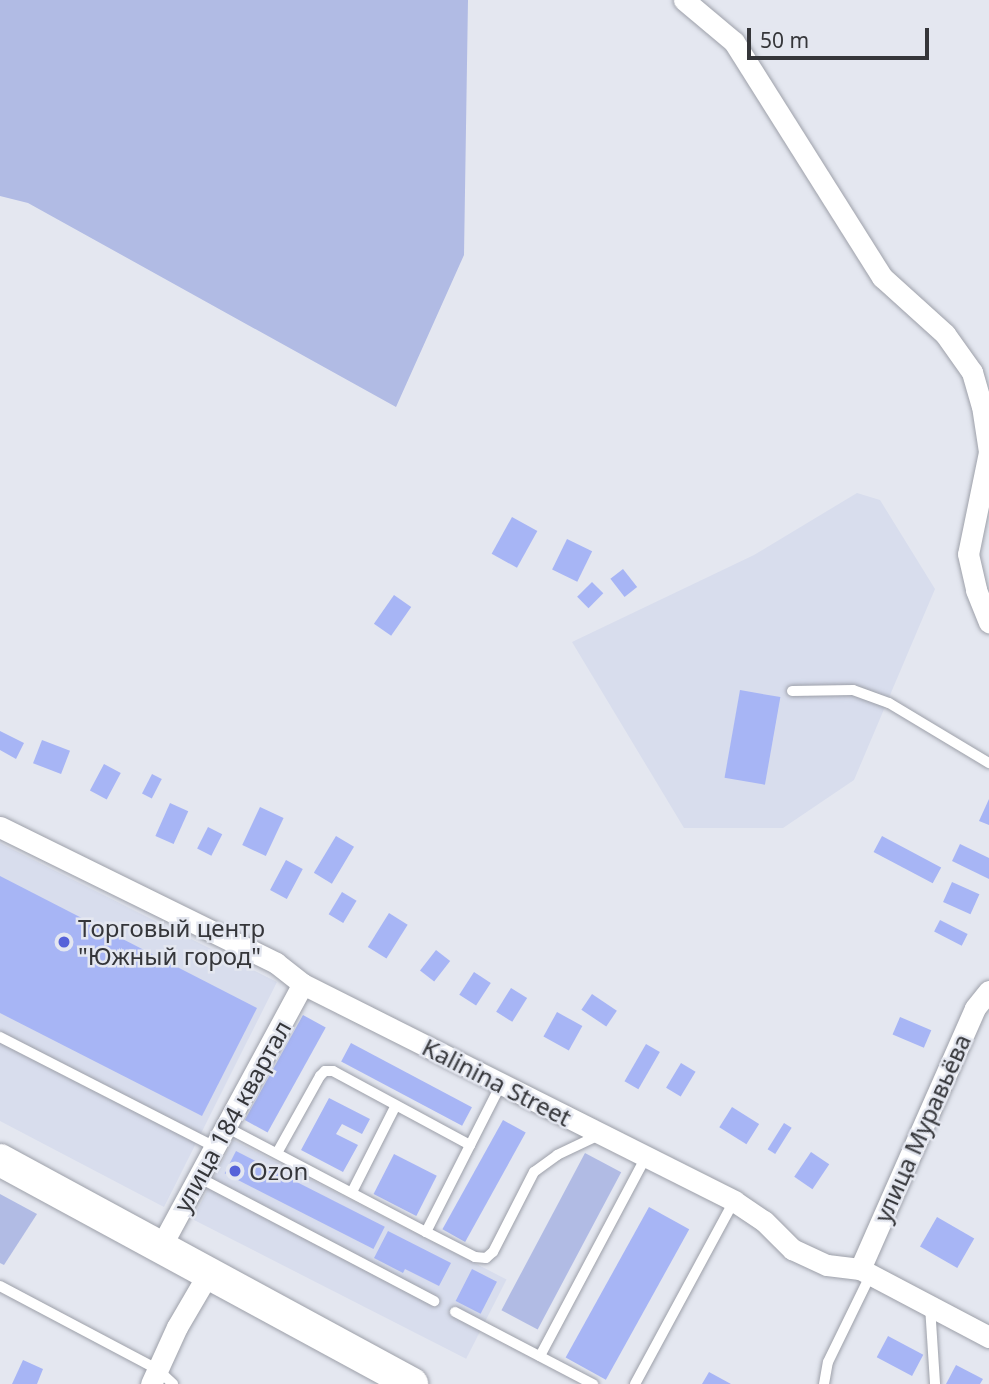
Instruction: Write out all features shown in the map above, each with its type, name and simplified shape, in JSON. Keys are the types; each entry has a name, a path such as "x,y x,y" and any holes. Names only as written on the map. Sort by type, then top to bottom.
{"main road":[{"path":"0,1160 412,1384"}],"street":[{"path":"684,0 734,42 882,277 945,334 972,372 982,406 989,452 968,554 976,590 989,623"},
{"name":"Kalinina Street","path":"0,827 276,963 303,984 734,1201 764,1221 792,1249 827,1265 865,1271 989,1337"},
{"name":"улица 184 квартал","path":"160,1248 303,984"},
{"name":"улица Муравьёва","path":"865,1271 975,1008 989,991"},
{"path":"154,1377 208,1274"}],"lane":[{"path":"792,691 853,690 889,704 989,762"},
{"path":"0,1037 215,1147"},
{"path":"277,1153 320,1076 326,1071 333,1072 470,1145"},
{"path":"426,1231 500,1084"},
{"path":"352,1192 396,1105"},
{"path":"226,1127 475,1257 486,1258 493,1252 534,1172 557,1155 601,1134"},
{"path":"540,1356 646,1157"},
{"path":"198,1178 434,1301"},
{"path":"635,1384 734,1201"},
{"path":"824,1384 828,1362 865,1271"},
{"path":"0,1286 154,1377 173,1384"},
{"path":"930,1306 935,1384"},
{"path":"455,1312 593,1384"}],"shaded area":[{"path":"0,0 468,0 464,255 396,407 28,203 0,196"},
{"path":"857,493 880,500 935,589 854,780 783,828 684,828 572,642 754,555"},
{"path":"0,843 277,982 164,1207 0,1121"},
{"path":"233,1140 507,1279 466,1359 193,1219"},
{"path":"585,1153 621,1172 538,1329 501,1310"},
{"path":"0,1194 37,1214 4,1265 0,1263"}],"building":[{"path":"512,517 537,531 517,568 492,554"},
{"path":"567,539 592,551 577,582 552,570"},
{"path":"623,569 637,587 625,597 610,579"},
{"path":"592,582 603,593 588,608 577,597"},
{"path":"394,595 411,607 391,636 374,624"},
{"path":"740,690 780,697 765,785 725,778"},
{"path":"0,731 24,743 16,759 0,750"},
{"path":"42,740 70,751 61,774 33,763"},
{"path":"104,764 121,773 107,799 90,790"},
{"path":"152,774 162,779 152,799 142,794"},
{"path":"989,799 989,825 979,821"},
{"path":"170,803 188,811 174,844 155,836"},
{"path":"260,807 284,818 266,856 242,845"},
{"path":"208,827 222,834 211,856 197,848"},
{"path":"336,836 354,847 332,884 314,873"},
{"path":"882,836 941,867 933,883 874,852"},
{"path":"960,844 989,858 989,879 952,861"},
{"path":"286,860 303,869 287,899 270,890"},
{"name":"Торговый центр \"Южный город\"","path":"0,876 257,1008 202,1116 0,1013"},
{"path":"952,882 979,894 970,914 943,902"},
{"path":"342,892 357,901 343,923 329,914"},
{"path":"389,913 408,925 386,959 368,947"},
{"path":"940,920 968,934 962,946 934,932"},
{"path":"436,950 450,961 434,982 420,970"},
{"path":"474,972 491,983 476,1006 459,995"},
{"path":"511,988 527,998 512,1022 496,1012"},
{"path":"592,994 617,1011 606,1027 581,1010"},
{"path":"557,1012 582,1026 569,1051 543,1036"},
{"path":"303,1015 326,1028 268,1133 245,1120"},
{"path":"900,1017 931,1030 924,1048 893,1034"},
{"path":"351,1043 472,1107 462,1126 341,1062"},
{"path":"646,1044 660,1052 638,1089 624,1081"},
{"path":"681,1063 696,1072 681,1097 666,1088"},
{"path":"329,1098 370,1119 362,1134 342,1124 336,1134 358,1145 343,1172 301,1150"},
{"path":"732,1107 759,1124 746,1144 719,1127"},
{"path":"503,1120 526,1133 465,1242 442,1229"},
{"path":"784,1123 792,1128 775,1154 768,1149"},
{"path":"236,1151 385,1227 373,1249 225,1173"},
{"path":"811,1152 829,1164 812,1189 794,1177"},
{"path":"394,1154 437,1176 416,1216 374,1194"},
{"path":"649,1207 689,1229 606,1380 566,1357"},
{"path":"937,1217 974,1238 957,1268 920,1246"},
{"path":"388,1231 451,1263 439,1286 405,1269 403,1273 374,1258"},
{"path":"472,1269 497,1282 481,1314 456,1301"},
{"path":"888,1336 923,1355 912,1376 877,1357"},
{"path":"23,1360 43,1369 37,1384 12,1384"},
{"path":"956,1365 983,1379 980,1384 946,1384"},
{"path":"709,1372 731,1384 702,1384"}],"place":[{"name":"Торговый центр \"Южный город\"","path":"64,942"},
{"name":"Ozon","path":"235,1171"}]}
